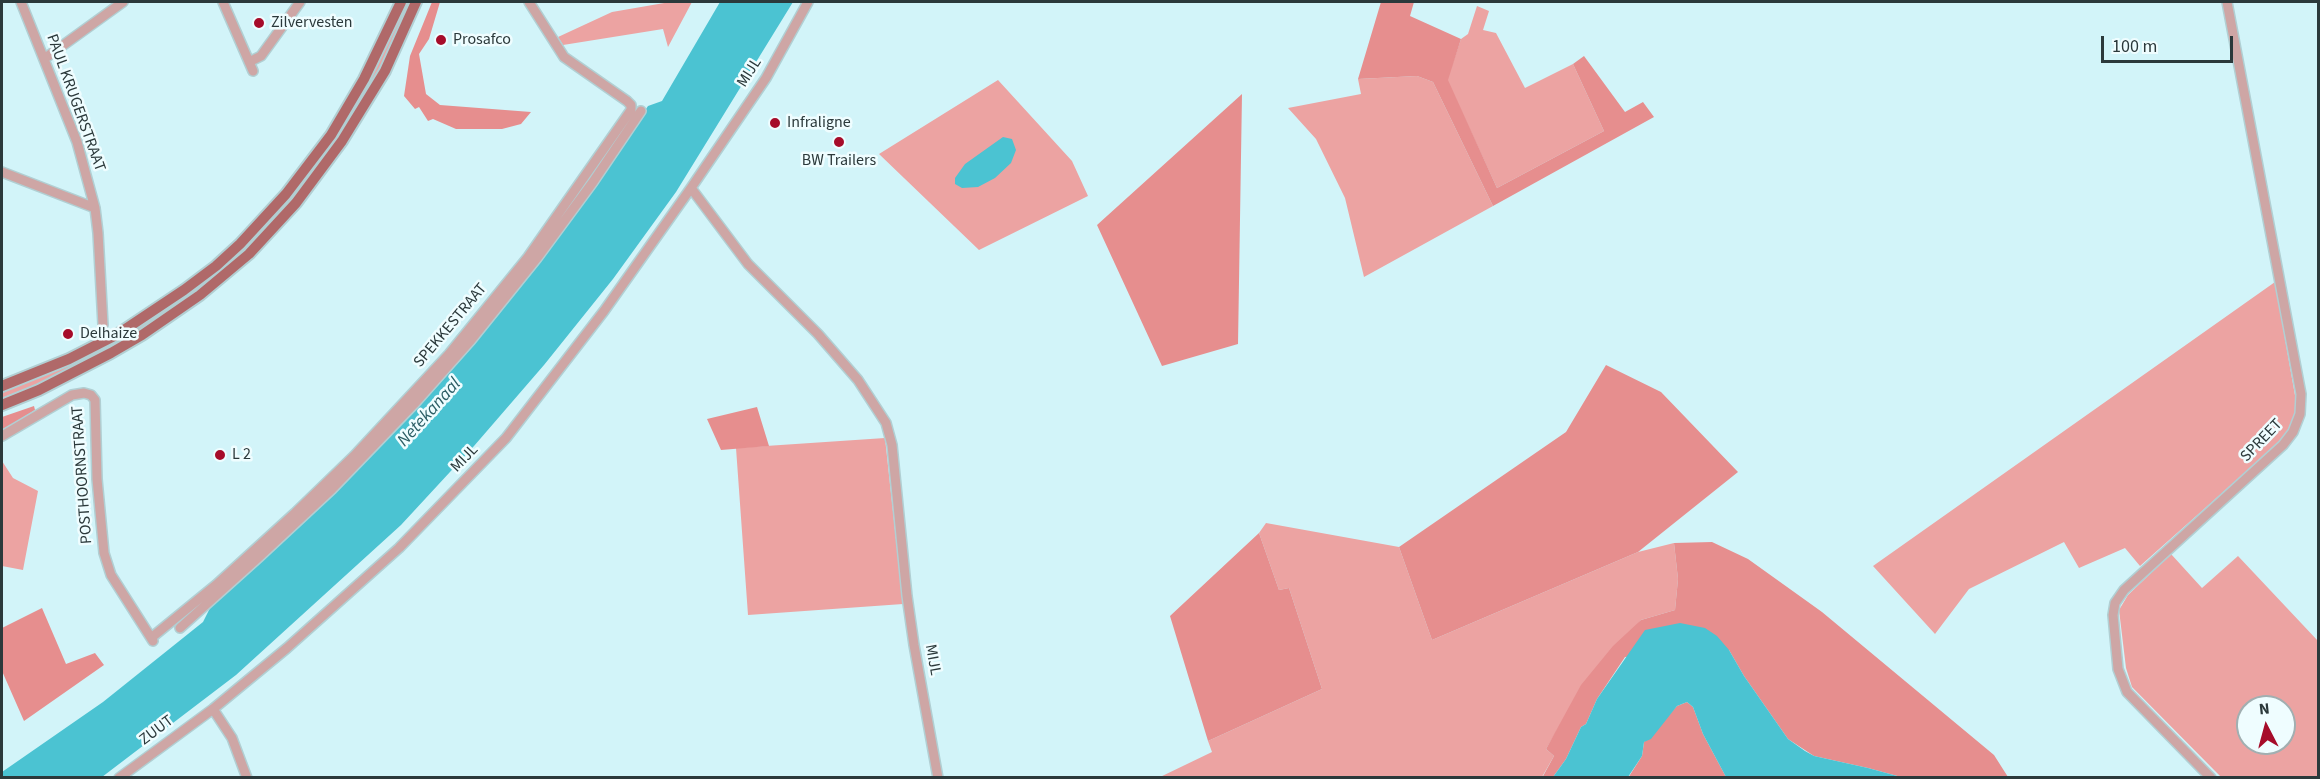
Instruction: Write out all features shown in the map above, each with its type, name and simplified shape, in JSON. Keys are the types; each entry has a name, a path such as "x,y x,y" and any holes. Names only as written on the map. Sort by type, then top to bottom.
{"main road":[{"path":"2,386 69,359 118,334 184,290 240,244 286,194 331,135 364,79 401,2"},
{"path":"2,405 39,390 142,335 208,289 249,254 296,203 342,141 384,71 416,2"}],"street":[{"name":"PAUL KRUGERSTRAAT","path":"21,2 77,142 95,208 103,325"},
{"path":"44,59 123,2"},
{"path":"223,2 251,67 300,2"},
{"name":"SPEKKESTRAAT","path":"152,640 295,513 354,456 449,354 528,257 631,110 631,105 627,101 564,57 529,2"},
{"name":"MIJL","path":"213,709 287,648 399,548 506,438 604,311 691,188 766,78 808,2"},
{"name":"SPREET","path":"2211,777 2127,692 2118,669 2113,615 2115,603 2124,590 2283,445 2293,432 2300,414 2301,394 2227,2"},
{"path":"180,628 324,497 414,404 478,331 537,258 593,182 641,111"},
{"path":"2,172 95,208"},
{"name":"MIJL","path":"691,188 748,264 818,334 852,373 871,397 886,423 892,445 911,626 939,777"},
{"name":"POSTHOORNSTRAAT","path":"2,436 72,395 84,393 91,395 95,400 97,479 104,553 111,575 152,640"},
{"path":"213,709 232,738 247,777"},
{"name":"ZUUT","path":"119,777 213,709"}],"shaded area":[{"path":"404,2 414,2 362,108 271,230 170,313 70,371 2,398 2,390 69,362 217,268 312,166"},
{"path":"432,2 440,2 429,39 419,54 426,94 440,105 531,112 521,124 502,129 456,129 433,119 428,121 419,107 415,109 404,96 410,56"},
{"path":"670,2 692,2 668,47 663,29 563,45 558,37 612,12"},
{"path":"1381,2 1414,2 1410,16 1461,39 1448,80 1497,188 1604,131 1573,64 1584,56 1625,112 1643,102 1654,117 1493,206 1433,82 1417,76 1358,79"},
{"path":"1477,6 1489,11 1483,30 1496,33 1525,88 1573,64 1604,131 1497,188 1447,80 1461,39 1468,34"},
{"path":"1417,76 1433,82 1493,206 1364,277 1345,198 1316,139 1288,108 1361,94 1358,79"},
{"path":"998,80 1072,161 1088,196 979,250 879,154"},
{"path":"1242,94 1238,344 1162,366 1097,225"},
{"path":"2275,282 2296,401 2296,412 2284,438 2140,566 2125,548 2079,568 2064,542 1969,589 1935,634 1873,566"},
{"path":"1606,365 1661,392 1738,472 1638,552 1432,640 1399,547 1566,432"},
{"path":"34,406 35,410 2,431 2,417"},
{"path":"757,407 769,446 721,450 707,419"},
{"path":"885,438 903,604 748,615 736,448"},
{"path":"2,461 13,478 38,491 23,570 2,566"},
{"path":"1266,523 1399,547 1432,640 1638,552 1674,543 1678,579 1675,610 1641,620 1563,720 1546,749 1554,756 1542,777 1158,778 1212,752 1208,741 1322,689 1289,588 1279,590 1259,533"},
{"path":"1259,533 1279,590 1289,588 1322,689 1208,741 1170,616"},
{"path":"1712,542 1748,559 1822,612 1994,755 2008,777 1901,777 1814,756 1788,739 1744,676 1729,650 1625,657 1597,699 1566,759 1553,777 1542,778 1554,756 1546,749 1581,685 1613,646 1641,620 1675,610 1678,579 1674,543"},
{"path":"2171,554 2202,588 2238,556 2318,641 2318,777 2221,777 2132,687 2126,668 2119,610 2128,595"},
{"path":"42,608 66,664 95,653 104,665 24,721 2,671 2,628"},
{"path":"1687,702 1693,707 1703,734 1726,777 1628,778 1642,756 1644,742 1677,706"}],"water":[{"name":"Netekanaal","path":"720,2 793,2 676,192 613,279 544,365 401,525 236,675 102,777 2,778 2,772 103,702 203,622 212,604 318,509 417,407 496,317 568,224 648,106 662,101"},
{"path":"1003,137 1012,139 1016,150 1011,163 995,178 978,187 962,188 955,184 955,178 965,164"},
{"path":"1680,623 1705,628 1717,636 1729,650 1744,676 1788,739 1805,751 1814,756 1901,777 1726,777 1703,734 1693,707 1687,702 1677,706 1651,739 1644,742 1642,756 1628,777 1553,777 1566,759 1581,727 1586,724 1597,699 1645,630"}],"place":[{"name":"Zilvervesten","path":"259,23"},
{"name":"Prosafco","path":"441,40"},
{"name":"Infraligne","path":"775,123"},
{"name":"BW Trailers","path":"839,142"},
{"name":"Delhaize","path":"68,334"},
{"name":"L 2","path":"220,455"}]}
